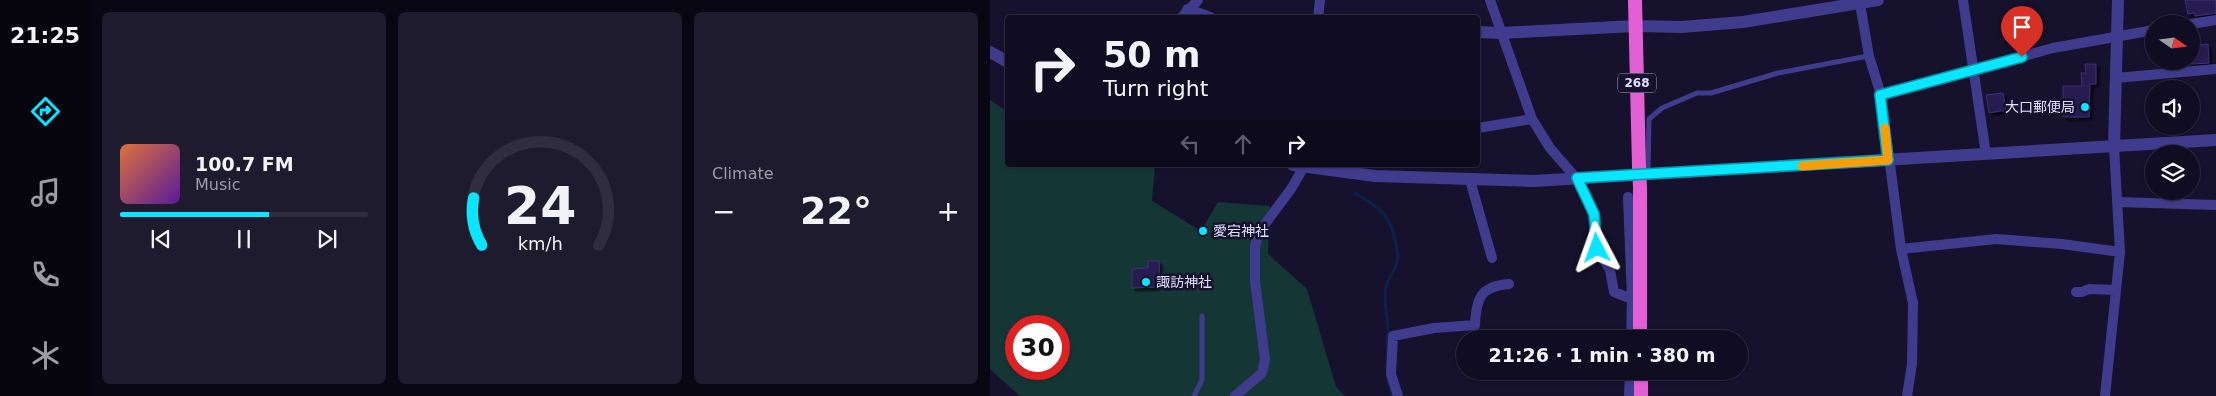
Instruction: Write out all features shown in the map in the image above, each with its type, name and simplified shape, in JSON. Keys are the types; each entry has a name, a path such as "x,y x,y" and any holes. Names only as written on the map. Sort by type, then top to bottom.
{"highway":[{"name":"268","path":"1635,0 1644,170 1640,188 1640,330"},
{"path":"1640,380 1640,396"}],"street":[{"path":"1184,9 1198,0"},
{"path":"1318,15 1320,0"},
{"path":"1490,0 1500,33 1532,119 1550,148 1577,178 1594,214 1597,248 1610,270 1614,292 1632,299"},
{"path":"1480,32 1500,33 1635,26 1682,28 1743,22 1878,0"},
{"path":"1963,0 1986,154"},
{"path":"2105,396 2120,252 2114,146 2118,0"},
{"path":"1859,2 1869,56 1880,95 1901,249 1912,303 1912,364 1908,396"},
{"path":"1184,9 1201,15"},
{"path":"2200,23 2216,20"},
{"path":"1880,95 2053,48 2145,31"},
{"path":"990,52 1005,60"},
{"path":"2116,78 2216,69"},
{"path":"1480,128 1532,119"},
{"path":"1308,167 1375,176 1534,181 1644,170 1888,160 2216,140"},
{"path":"1236,396 1262,372 1265,360 1255,281 1255,246 1259,232 1291,189 1300,167"},
{"path":"1470,180 1492,258"},
{"path":"1628,197 1632,299 1631,330"},
{"path":"2117,202 2216,205"},
{"path":"1901,249 1996,239 2062,244 2120,252"},
{"path":"1398,396 1391,374 1392,336 1434,328 1475,325 1476,309 1480,298 1486,290 1494,286 1509,284"},
{"path":"2076,292 2082,292 2089,288 2116,290"},
{"path":"1629,396 1630,380"}],"lane":[{"path":"1644,170 1649,118 1662,108 1697,92 1711,93 1778,73 1869,56"},
{"path":"1194,396 1202,380 1202,316"}],"green space":[{"path":"990,100 1005,110 1005,167 1155,167 1152,201 1201,231 1218,202 1270,206 1268,254 1307,289 1336,387 1345,396 1020,396 990,369"}],"building":[{"path":"2185,0 2216,0 2216,13 2200,15 2195,15 2194,13 2188,14"},
{"path":"2208,44 2209,63 2200,64 2200,45"},
{"path":"2085,64 2096,64 2096,84 2090,84 2089,117 2063,117 2063,86 2082,86 2081,73 2086,73"},
{"path":"2003,93 2006,110 1989,113 1986,95"},
{"path":"1148,261 1159,261 1160,285 1157,285 1157,287 1132,288 1132,269 1148,268"}],"waterway":[{"path":"1355,193 1377,207 1386,217 1393,231 1397,249 1397,263 1385,293 1388,333 1387,371 1392,394"}],"slow traffic":[{"path":"1802,166 1888,160 1885,128"}],"place":[{"name":"大口郵便局","path":"2085,107"},
{"name":"愛宕神社","path":"1203,231"},
{"name":"諏訪神社","path":"1146,282"}],"route":[{"path":"1597,248 1594,214 1577,178 1888,160 1880,95 2022,57"}]}
